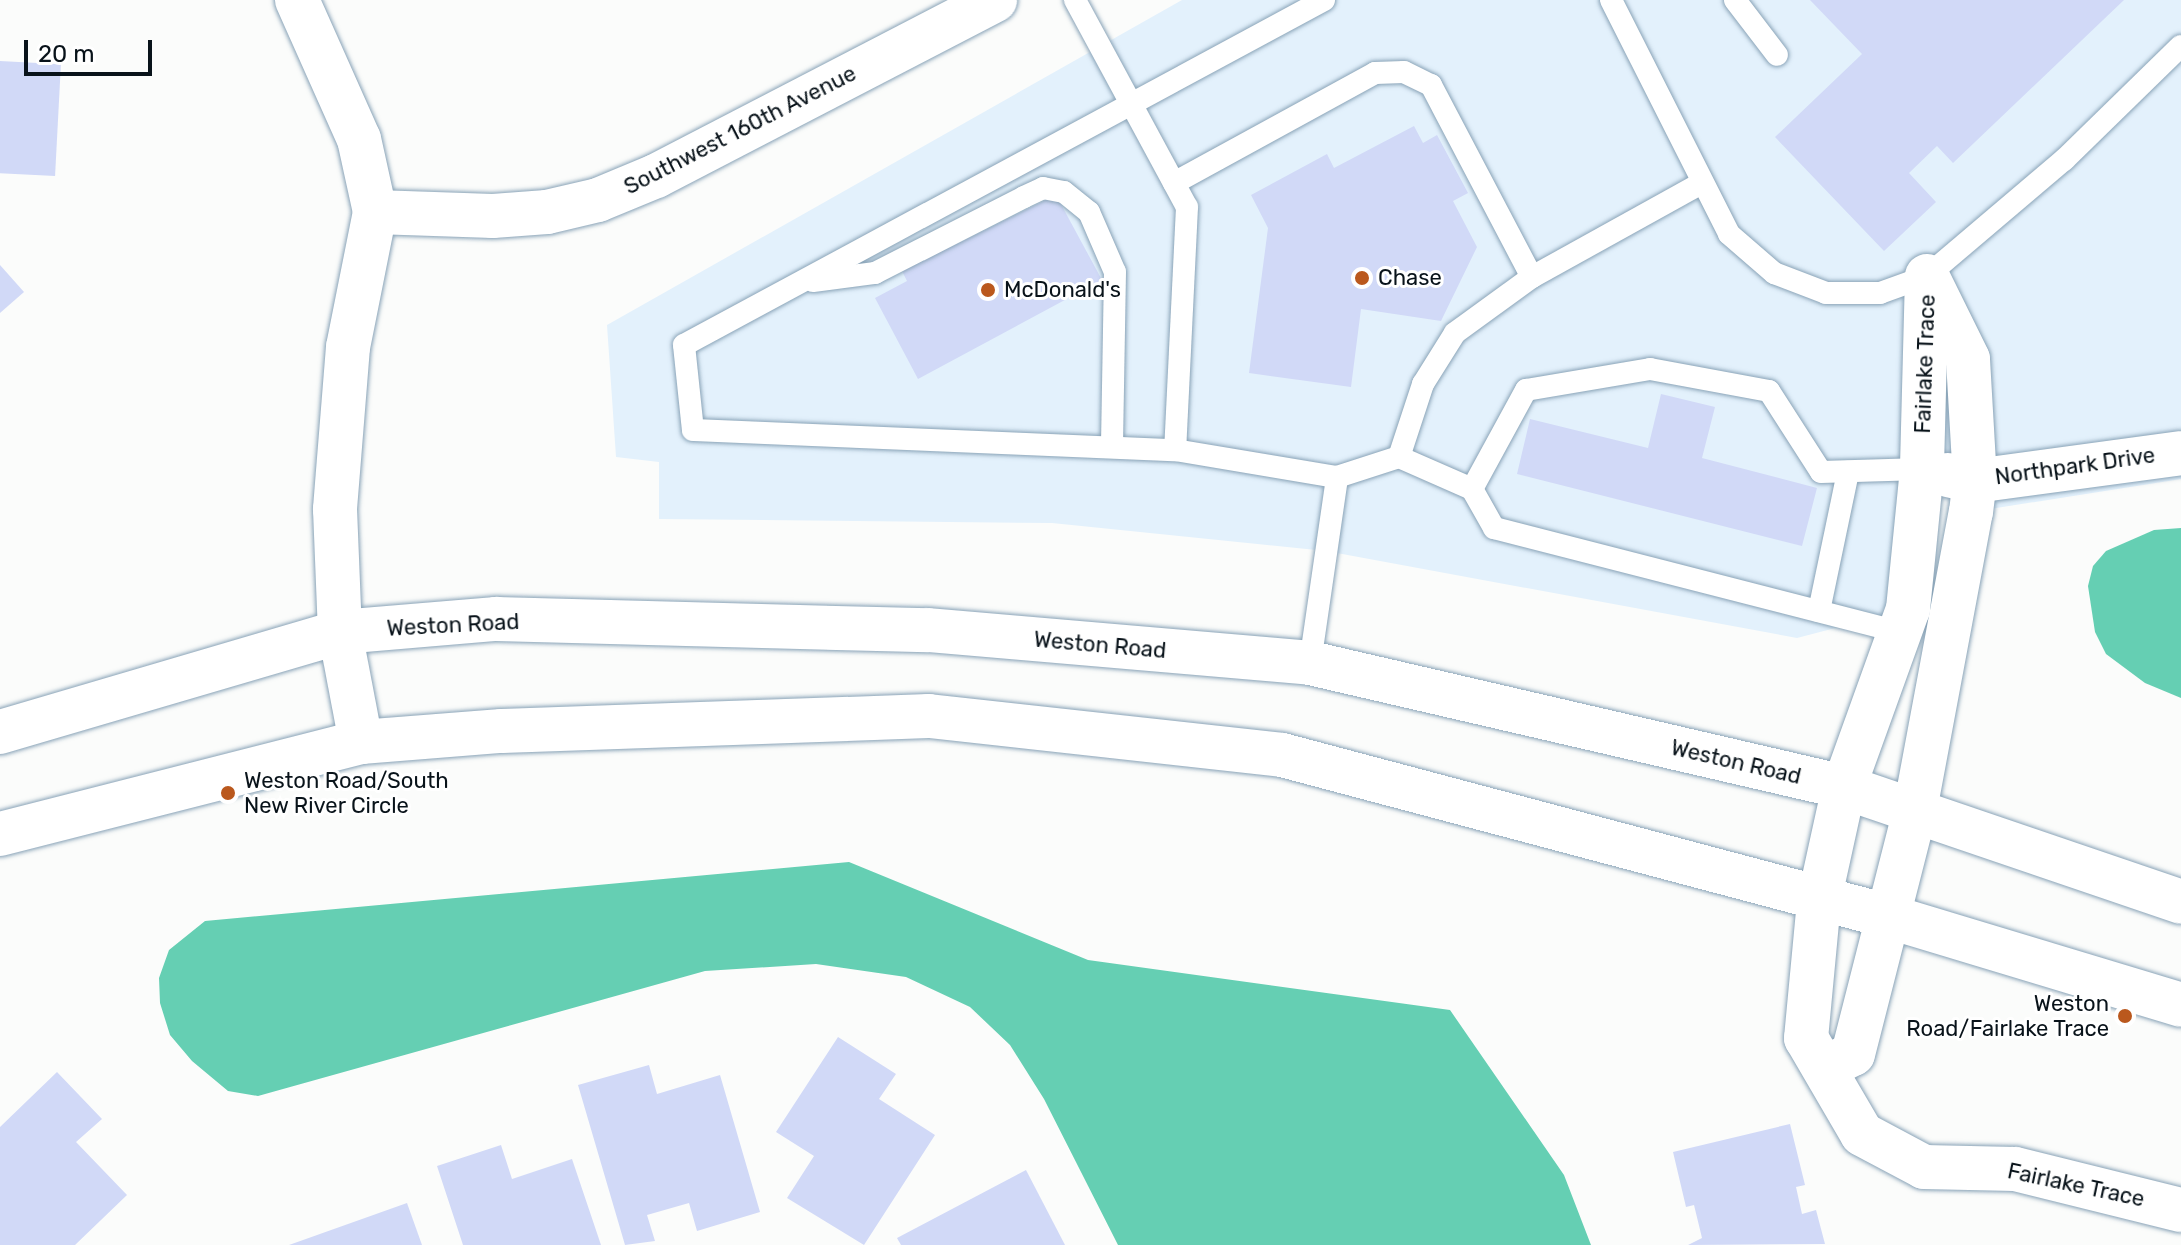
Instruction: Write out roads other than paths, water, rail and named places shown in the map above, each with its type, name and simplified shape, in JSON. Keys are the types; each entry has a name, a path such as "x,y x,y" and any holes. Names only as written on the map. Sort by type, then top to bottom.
{"main road":[{"path":"297,0 359,139 375,212 348,347 338,426 335,509 340,632 361,742"},
{"name":"Southwest 160th Avenue","path":"375,212 493,216 547,212 598,200 656,176 995,0"},
{"name":"Fairlake Trace","path":"1927,276 1922,469 1908,609 1844,787 1819,901 1806,1038 1827,1067 1862,1134 1924,1167 2015,1169 2181,1210"},
{"name":"Fairlake Trace","path":"1827,1067 1853,1054 1915,810 1960,588 1975,481 1968,359 1927,276"},
{"name":"Northpark Drive","path":"1922,469 1975,481 2181,453"},
{"name":"Weston Road","path":"0,732 340,632 496,619 928,630 1310,663 1844,787 2181,902"},
{"path":"0,834 361,742 502,731 913,717 991,723 1282,755 1819,901 1887,916 2181,1005"}],"lane":[{"path":"1075,0 1187,207 1175,450"},
{"path":"1324,0 1131,108 684,345 693,430 1175,450 1337,477 1399,457 1472,489 1494,528 1900,632"},
{"path":"1611,0 1700,184 1729,234 1774,273 1826,293 1880,293 1927,276 2064,160 2181,46"},
{"path":"1735,0 1777,55"},
{"path":"1174,183 1375,73 1404,72 1431,85 1532,277"},
{"path":"1399,457 1423,384 1455,333 1532,277 1700,184"},
{"path":"801,282 875,273 1043,188 1064,192 1089,212 1115,272 1112,447"},
{"path":"1472,489 1526,390 1650,369 1769,391 1821,472 1922,469"},
{"path":"1819,611 1848,472"},
{"path":"1310,663 1337,477"}],"place":[{"name":"Chase","path":"1362,278"},
{"name":"McDonald's","path":"988,290"},
{"name":"Weston Road/South New River Circle","path":"228,793"},
{"name":"Weston Road/Fairlake Trace","path":"2125,1016"}]}
